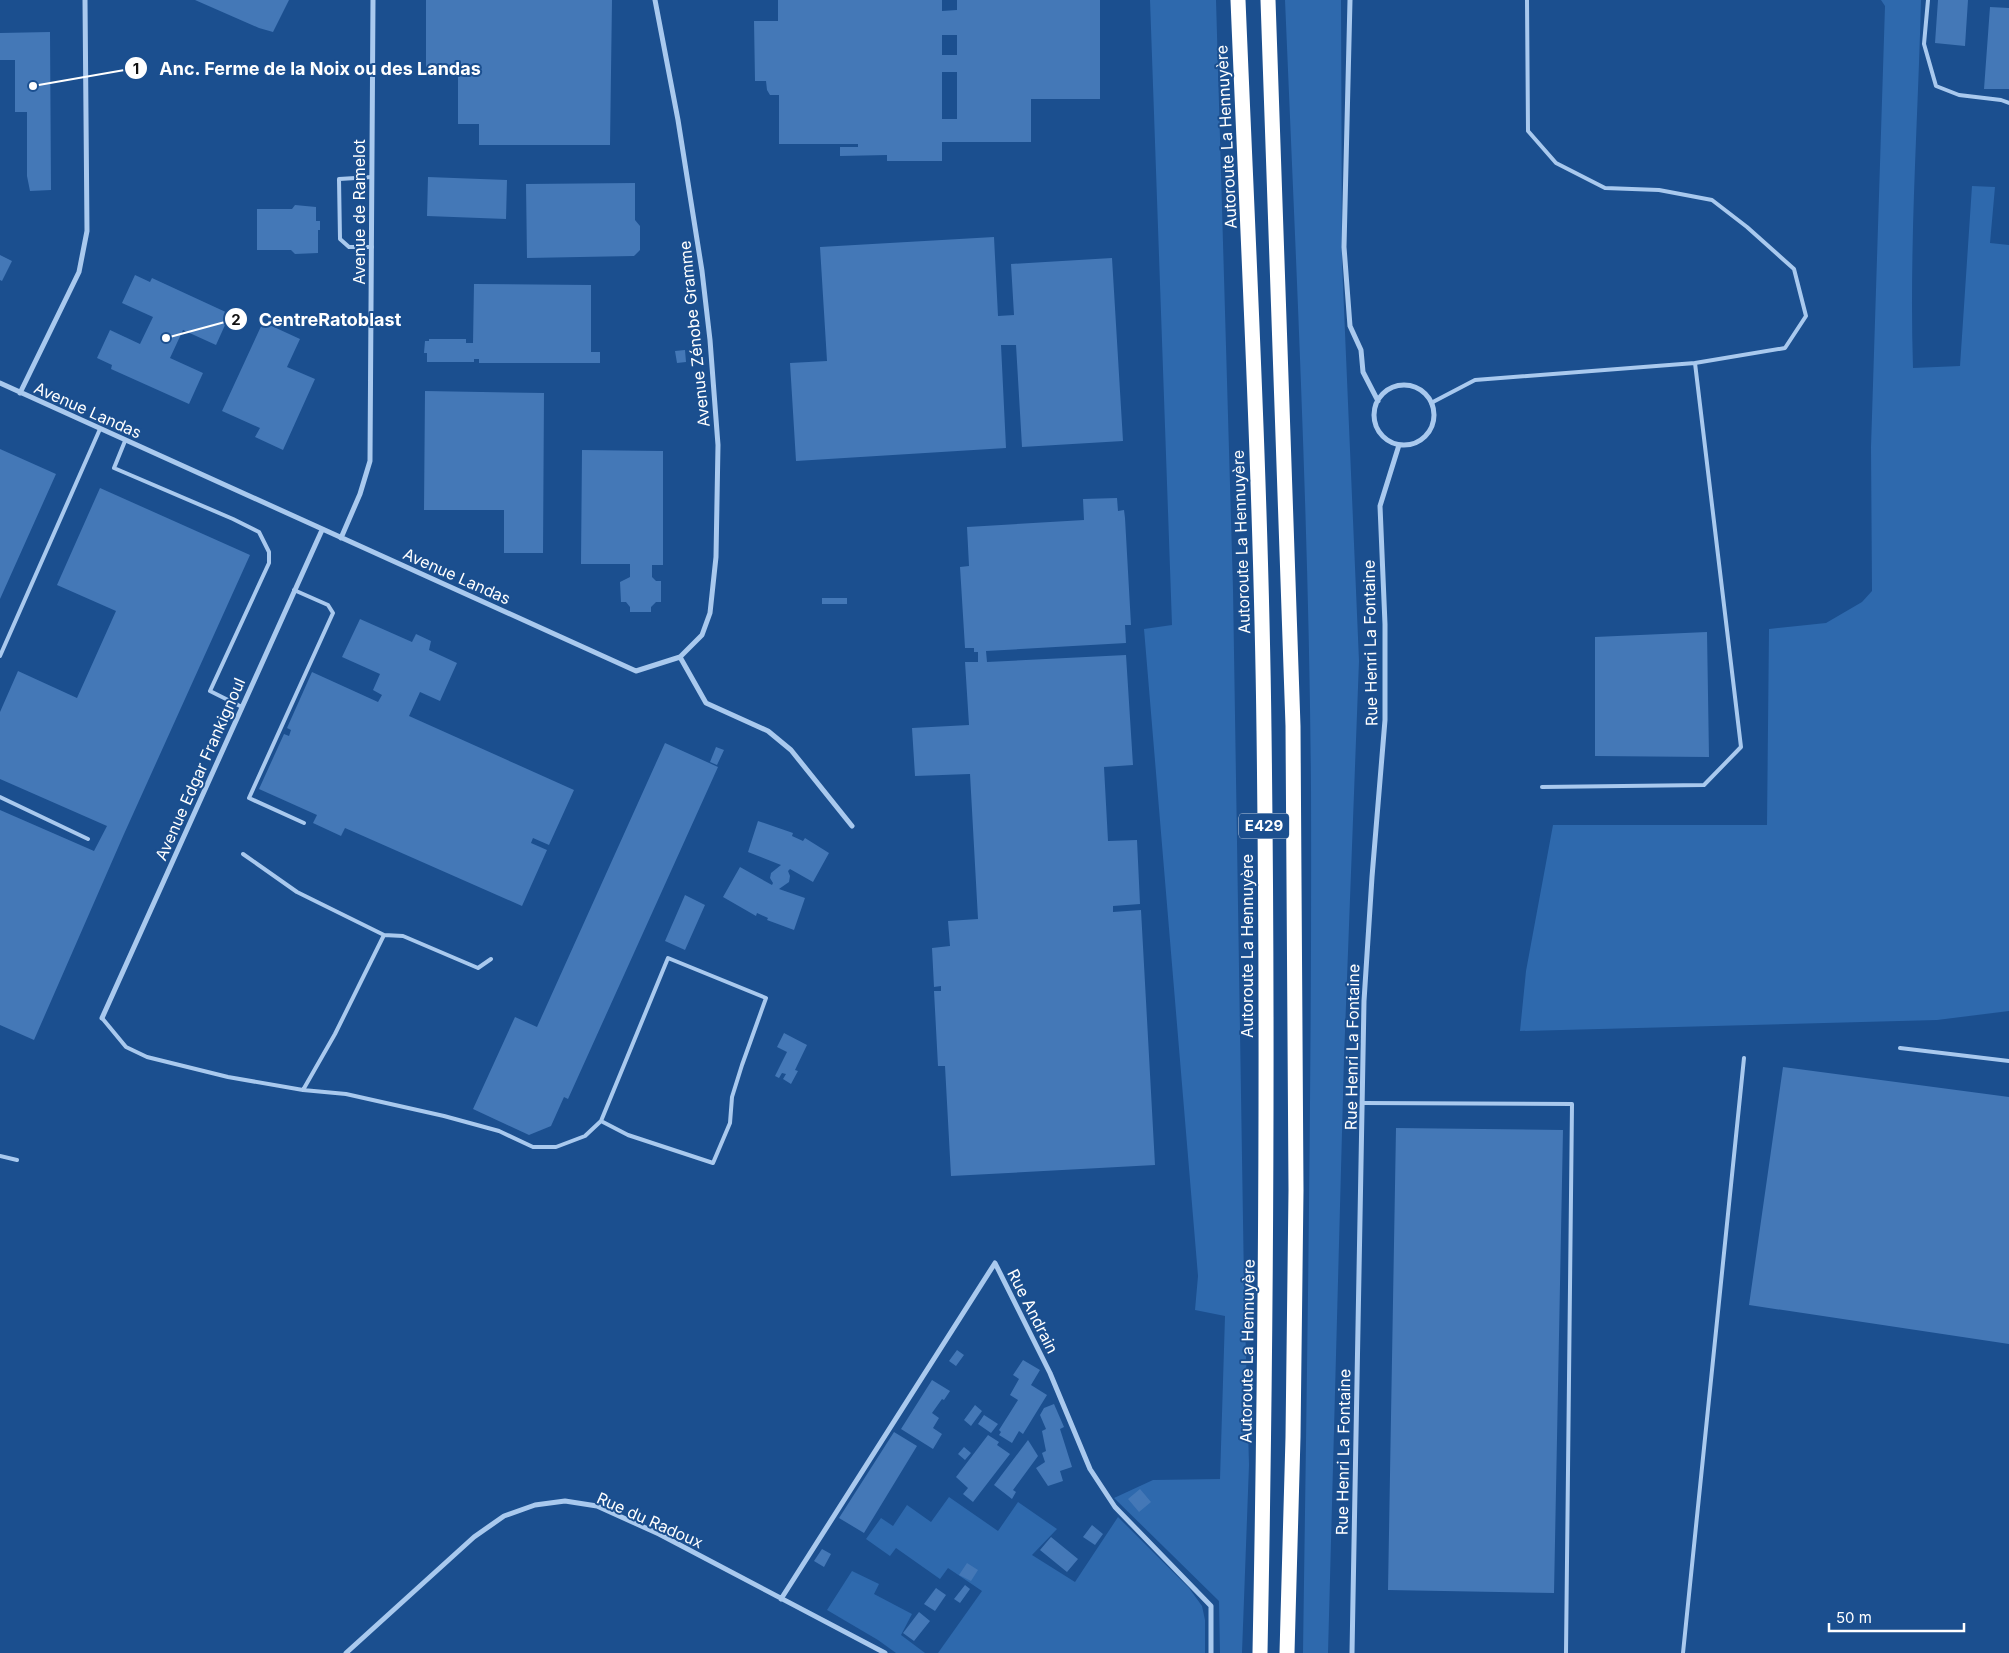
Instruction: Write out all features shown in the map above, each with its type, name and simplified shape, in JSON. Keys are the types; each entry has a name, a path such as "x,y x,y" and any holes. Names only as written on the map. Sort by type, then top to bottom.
{"highway":[{"name":"Autoroute La Hennuyère","path":"1238,0 1254,361 1264,728 1266,1189 1260,1653"},
{"name":"E429","path":"1268,0 1293,736 1296,1190 1288,1653"}],"street":[{"path":"20,393 79,272 87,230 85,0"},
{"name":"Avenue de Ramelot","path":"340,538 360,494 370,460 373,0"},
{"name":"Avenue Zénobe Gramme","path":"655,0 678,120 702,271 718,445 716,557 710,613 702,635 680,657"},
{"path":"1350,0 1344,247 1350,326 1361,350 1363,372 1378,401"},
{"name":"Avenue Landas","path":"0,383 322,530 636,670 680,657"},
{"path":"1410,386 1419,389 1431,403 1434,421 1425,437 1417,442 1399,445 1391,442 1379,432 1374,416 1378,401 1384,393 1392,388 1410,386"},
{"name":"Rue Henri La Fontaine","path":"1352,1653 1364,1001 1385,720 1385,624 1380,506 1399,445"},
{"name":"Avenue Edgar Frankignoul","path":"102,1018 322,530"},
{"path":"680,657 706,703 768,731 792,750 852,826"},
{"name":"Rue Andrain","path":"781,1599 995,1264 1050,1372 1090,1469 1115,1507 1211,1606 1211,1653"},
{"name":"Rue du Radoux","path":"346,1653 474,1537 504,1516 535,1505 565,1500 597,1506 659,1534 885,1653"}],"lane":[{"path":"1431,403 1475,380 1695,363 1785,348 1806,316 1794,269 1747,226 1712,200 1659,190 1605,188 1556,163 1528,131 1527,0"},
{"path":"1928,0 1924,44 1936,86 1959,95 2000,100 2009,103"},
{"path":"372,177 339,179 340,239 349,247 372,247"},
{"path":"1542,787 1704,785 1741,747 1695,363"},
{"path":"0,656 100,429"},
{"path":"125,441 114,468 233,519 259,532 264,540 269,552 268,563 210,691 242,707"},
{"path":"294,590 328,605 333,613 249,798 304,823"},
{"path":"0,797 88,839"},
{"path":"242,854 297,892 384,935 404,936 478,968 491,959"},
{"path":"303,1090 335,1034 384,935"},
{"path":"102,1018 126,1047 147,1057 228,1077 303,1090 346,1094 444,1116 499,1131 533,1147 556,1147 585,1136 601,1121 668,958 766,998 732,1097 730,1123 713,1163 628,1135 601,1121"},
{"path":"1900,1048 2009,1061"},
{"path":"1684,1653 1744,1058"},
{"path":"1363,1103 1572,1104 1566,1653"},
{"path":"0,1156 17,1160"}],"shaded area":[{"path":"1150,0 1216,0 1233,589 1244,1283 1249,1465 1242,1653 1220,1653 1219,1601 1114,1498 1153,1480 1220,1479 1225,1316 1195,1310 1198,1276 1144,629 1172,625"},
{"path":"1285,0 1341,0 1342,262 1359,661 1344,1058 1328,1653 1303,1653 1310,1113 1310,690 1298,296"},
{"path":"1881,0 1921,0 1912,276 1913,368 1960,366 1972,186 1995,187 1990,243 2009,245 2009,1011 1937,1020 1520,1031 1526,971 1553,825 1767,825 1769,629 1826,623 1862,602 1872,591 1871,447 1885,6"},
{"path":"949,1497 998,1531 1018,1502 1057,1529 1032,1555 1075,1582 1118,1517 1189,1588 1202,1606 1205,1620 1205,1653 938,1653 982,1591 948,1568 940,1579 896,1548 890,1556 866,1539 881,1518 893,1526 907,1505 931,1522"},
{"path":"852,1571 879,1584 874,1594 912,1614 901,1635 925,1653 896,1653 878,1640 827,1610"}],"building":[{"path":"195,0 289,0 273,32 259,28"},
{"path":"426,0 612,0 610,145 479,145 479,124 458,124 458,67 426,67"},
{"path":"778,0 942,0 942,11 957,10 957,0 1100,0 1100,99 1031,99 1031,142 942,142 942,161 887,161 887,155 840,156 840,147 858,147 858,144 779,144 779,95 770,95 767,90 766,81 755,81 754,21 778,21","holes":["942,35 957,35 957,55 942,55","942,72 957,72 957,119 942,119"]},
{"path":"1938,0 1968,0 1965,46 1935,43"},
{"path":"1990,7 2009,8 2009,89 1984,89"},
{"path":"50,32 51,190 30,191 27,176 27,112 15,112 15,60 0,60 0,33"},
{"path":"428,177 507,180 506,219 427,216"},
{"path":"635,183 635,220 640,226 640,250 634,256 527,258 526,184"},
{"path":"295,205 316,207 316,221 320,221 318,253 295,254 291,250 257,250 257,209 292,209"},
{"path":"994,237 998,316 1014,315 1011,264 1112,258 1123,441 1022,447 1016,345 1001,345 1006,448 796,461 790,363 827,361 820,247"},
{"path":"0,255 12,261 2,281 0,280"},
{"path":"135,275 150,282 152,278 230,314 216,345 183,330 170,358 203,373 189,404 111,369 112,365 97,358 110,330 140,344 153,317 122,303"},
{"path":"474,284 591,285 591,352 600,352 600,363 479,363 479,359 474,359 474,362 427,362 427,353 424,353 425,341 429,341 429,339 466,339 466,343 473,343"},
{"path":"263,322 300,339 287,367 315,379 283,450 255,437 260,428 222,411"},
{"path":"685,350 686,362 677,363 675,351"},
{"path":"425,391 544,393 543,553 504,553 504,510 424,510"},
{"path":"0,449 56,474 0,599"},
{"path":"582,450 663,451 663,565 652,565 652,577 656,581 661,581 661,602 656,602 651,607 651,612 630,612 630,607 626,602 621,602 620,582 630,577 630,564 581,564"},
{"path":"100,488 250,555 124,834 34,1040 0,1025 0,810 94,851 107,826 0,779 0,712 18,671 77,698 116,611 57,585"},
{"path":"1117,498 1118,511 1124,510 1125,518 1131,625 1125,625 1126,643 986,651 987,662 1126,655 1133,765 1104,767 1108,841 1137,840 1140,904 1113,906 1113,912 1141,910 1155,1165 951,1176 945,1066 938,1066 934,991 941,991 941,986 934,987 932,948 950,946 948,921 978,919 970,774 915,776 912,728 969,725 965,662 978,662 978,652 974,652 974,648 965,648 960,567 969,566 967,527 1084,520 1083,499"},
{"path":"822,598 847,598 847,604 822,604"},
{"path":"360,619 412,642 416,634 431,641 429,650 457,663 440,701 420,692 409,716 574,790 549,845 533,838 531,843 547,850 522,906 345,828 341,836 313,823 317,815 259,789 284,734 289,736 291,730 287,728 312,672 378,702 382,695 373,690 380,674 342,657"},
{"path":"1707,632 1709,757 1595,756 1595,637"},
{"path":"665,743 718,767 568,1099 564,1097 551,1126 529,1135 473,1109 515,1017 537,1027"},
{"path":"716,747 724,750 717,765 710,762"},
{"path":"758,821 793,833 792,836 803,841 805,838 829,853 813,882 790,869 788,871 790,876 789,882 779,889 805,898 794,930 767,920 768,918 757,913 756,916 723,897 740,867 772,885 773,883 770,878 771,873 781,865 748,852"},
{"path":"685,895 705,905 685,950 665,941"},
{"path":"784,1033 807,1045 795,1070 798,1071 791,1084 783,1079 786,1074 782,1073 779,1078 775,1076 787,1052 777,1047"},
{"path":"1783,1067 2009,1097 2009,1344 1749,1305"},
{"path":"1396,1128 1563,1130 1554,1593 1388,1590"},
{"path":"957,1350 964,1355 956,1366 949,1361"},
{"path":"1023,1360 1040,1370 1031,1385 1047,1395 1023,1434 1019,1431 1012,1443 999,1435 1001,1432 999,1430 1018,1400 1010,1395 1019,1379 1013,1375"},
{"path":"932,1380 950,1391 932,1413 939,1418 933,1428 942,1434 933,1449 901,1429"},
{"path":"1054,1404 1064,1427 1060,1429 1072,1467 1060,1471 1063,1481 1048,1486 1036,1468 1045,1462 1042,1453 1046,1451 1042,1431 1046,1429 1040,1415 1044,1408"},
{"path":"975,1405 982,1411 971,1426 964,1420"},
{"path":"984,1415 998,1424 991,1433 978,1424"},
{"path":"894,1432 917,1446 864,1533 839,1518"},
{"path":"988,1435 999,1442 997,1445 1010,1454 973,1502 963,1494 968,1488 956,1477"},
{"path":"1028,1440 1038,1456 1013,1490 1016,1492 1012,1499 994,1485"},
{"path":"964,1447 971,1453 965,1460 958,1454"},
{"path":"1140,1489 1151,1502 1139,1512 1128,1499"},
{"path":"1092,1525 1103,1534 1095,1545 1083,1537"},
{"path":"1051,1537 1078,1559 1067,1572 1040,1550"},
{"path":"822,1549 831,1554 824,1567 814,1561"},
{"path":"967,1563 978,1570 971,1581 959,1575"},
{"path":"965,1585 970,1589 960,1603 954,1599"},
{"path":"936,1588 946,1595 935,1611 924,1604"},
{"path":"919,1612 930,1621 914,1641 903,1633"}],"place":[{"name":"Anc. Ferme de la Noix ou des Landas","path":"33,86"},
{"name":"CentreRatoblast","path":"166,338"}]}
